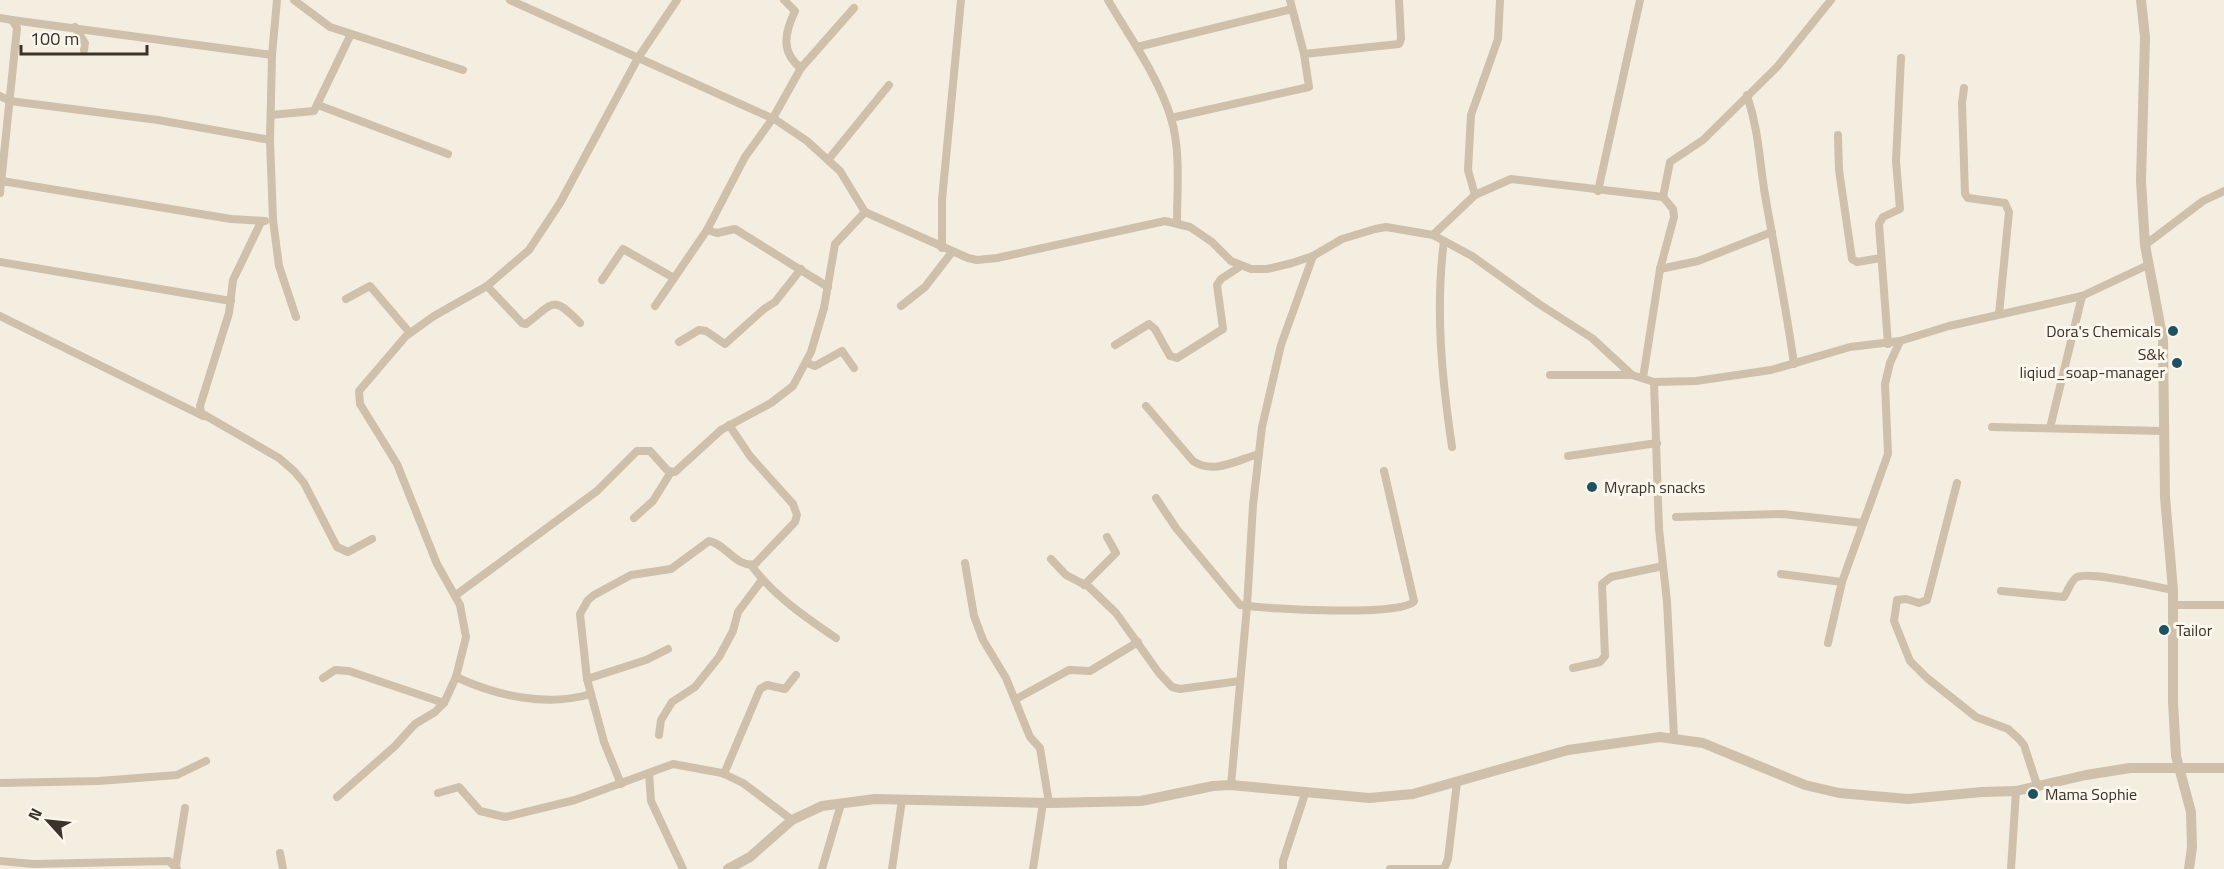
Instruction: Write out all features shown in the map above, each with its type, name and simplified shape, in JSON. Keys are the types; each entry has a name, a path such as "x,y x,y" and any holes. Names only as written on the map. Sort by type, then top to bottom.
{"street":[{"path":"277,0 272,56 270,140 273,220 279,266 296,317"},
{"path":"294,0 310,9 324,24 463,69"},
{"path":"510,0 773,118 807,141 840,171 864,212 952,252 977,260 987,260 1166,221 1200,233 1231,261 1241,266 1267,270 1313,256 1342,239 1375,229 1386,227 1433,235 1472,256 1539,304 1592,338 1632,375"},
{"path":"337,797 395,746 415,724 435,712 444,703 456,677 466,637 465,618 456,595 437,564 397,464 358,398 364,385 410,333 487,286 529,250 540,236 638,58 677,0"},
{"path":"784,0 795,11 787,27 785,42 790,57 801,68"},
{"path":"942,248 942,200 961,0"},
{"path":"1108,0 1137,47 1171,118 1177,157 1177,223"},
{"path":"1304,54 1399,44 1401,39 1400,0"},
{"path":"1475,195 1468,170 1471,115 1497,39 1500,0"},
{"path":"1598,191 1640,0"},
{"path":"1663,197 1670,162 1703,140 1777,67 1830,0"},
{"path":"2141,0 2145,37 2140,181 2145,245 2163,340 2165,497 2173,590 2173,702 2176,756 2191,812 2192,847 2189,869"},
{"path":"1137,47 1291,5 1310,81 1306,88 1171,118"},
{"path":"655,306 706,230 745,158 773,118 801,68 854,8"},
{"path":"0,18 272,56"},
{"path":"0,193 2,151 10,101 17,28 12,20"},
{"path":"75,27 85,43 84,50"},
{"path":"271,115 311,112 318,105 351,34"},
{"path":"1888,344 1880,219 1900,209 1896,161 1901,58"},
{"path":"828,160 889,85"},
{"path":"1964,88 1962,103 1965,194 1968,198 2005,203 2010,212 1999,314"},
{"path":"1747,95 1758,130 1794,364"},
{"path":"0,96 10,101 158,120 270,140"},
{"path":"318,105 448,154"},
{"path":"1838,135 1839,170 1852,259 1857,262 1881,258"},
{"path":"1433,235 1475,195 1501,181 1511,179 1663,197 1673,209 1674,217 1660,269 1643,378"},
{"path":"2,181 261,222 273,220"},
{"path":"2145,245 2203,201 2224,191"},
{"path":"634,518 653,501 671,472 682,468 729,425 782,395 793,386 807,363 824,308 835,244 864,212"},
{"path":"203,416 200,406 231,301 233,280 261,222"},
{"path":"706,230 717,233 735,229 828,286"},
{"path":"1660,269 1698,261 1772,232"},
{"path":"1444,242 1439,278 1441,350 1443,387 1452,447"},
{"path":"602,280 623,249 674,278"},
{"path":"901,306 925,288 952,252"},
{"path":"1231,785 1262,427 1281,345 1313,256"},
{"path":"0,262 231,301"},
{"path":"1550,375 1632,375 1654,382 1696,381 1794,364 1850,347 1888,344 1999,314 2082,296 2148,265"},
{"path":"1115,345 1149,324 1155,329 1170,356 1177,358 1193,349 1223,329 1217,285 1221,279 1241,266"},
{"path":"679,342 699,330 706,331 725,344 764,309 776,303 801,269"},
{"path":"346,299 370,286 410,333"},
{"path":"487,286 522,323 526,324 547,305 553,303 565,307 580,323"},
{"path":"2050,428 2082,296"},
{"path":"0,316 255,444 294,471 304,483 337,547 348,552 372,539"},
{"path":"1828,643 1842,582 1888,454 1886,384 1890,363 1900,341"},
{"path":"807,363 815,366 842,351 854,368"},
{"path":"1654,382 1658,443 1659,529 1668,602 1674,737"},
{"path":"1146,406 1193,461 1200,466 1210,469 1259,454"},
{"path":"621,784 604,742 587,679 580,614 594,595 632,575 671,568 709,541 716,543 743,564 751,565 766,555 795,522 796,509 750,456 729,425"},
{"path":"1992,427 2163,431"},
{"path":"1568,456 1658,443"},
{"path":"456,595 597,491 637,451 650,451 671,472"},
{"path":"1156,498 1176,528 1209,564 1239,604 1355,611 1411,605 1414,601 1384,471"},
{"path":"1957,483 1927,600 1919,603 1906,599 1897,600 1894,621 1915,667 1976,717 2008,729 2019,739 2024,745 2037,785"},
{"path":"1676,517 1783,514 1862,523"},
{"path":"1084,585 1116,553 1107,537"},
{"path":"1051,559 1066,575 1084,585 1116,613 1159,673 1175,688 1240,681"},
{"path":"965,563 974,616 983,640 1016,699 1030,737 1040,748 1046,803 1033,869"},
{"path":"751,565 762,580 805,617 836,638"},
{"path":"1573,668 1600,663 1605,656 1602,584 1611,577 1663,566"},
{"path":"1781,574 1842,582"},
{"path":"2001,591 2064,597 2073,581 2082,576 2115,579 2173,590"},
{"path":"658,735 661,720 672,702 695,687 719,657 733,631 738,612 762,580"},
{"path":"2173,605 2224,605"},
{"path":"1016,699 1069,670 1090,672 1138,642"},
{"path":"587,679 612,672 668,649"},
{"path":"323,678 335,670 349,671 444,703"},
{"path":"724,774 760,688 767,685 785,689 796,675"},
{"path":"456,677 484,690 503,695 573,699 591,694"},
{"path":"728,869 750,856 792,820 822,806 875,799 1046,803 1141,801 1213,786 1231,785 1369,798 1413,794 1568,750 1647,738 1674,737 1703,743 1789,779 1839,793 1908,799 2016,791 2130,768 2224,768"},
{"path":"0,783 99,781 177,775 206,761"},
{"path":"438,793 459,787 480,811 505,817 575,800 673,764 724,774 743,783 792,820"},
{"path":"649,773 651,801 683,869"},
{"path":"1390,869 1444,869 1448,860 1457,782"},
{"path":"1283,869 1282,861 1306,791"},
{"path":"2012,869 2016,791"},
{"path":"892,869 902,800"},
{"path":"822,869 841,804"},
{"path":"0,861 33,864 158,860 169,861 177,867 185,808"},
{"path":"280,853 283,869"}],"place":[{"name":"Dora's Chemicals","path":"2173,331"},
{"name":"S&k liqiud_soap-manager","path":"2177,363"},
{"name":"Myraph snacks","path":"1592,487"},
{"name":"Tailor","path":"2164,630"},
{"name":"Mama Sophie","path":"2033,794"}]}
